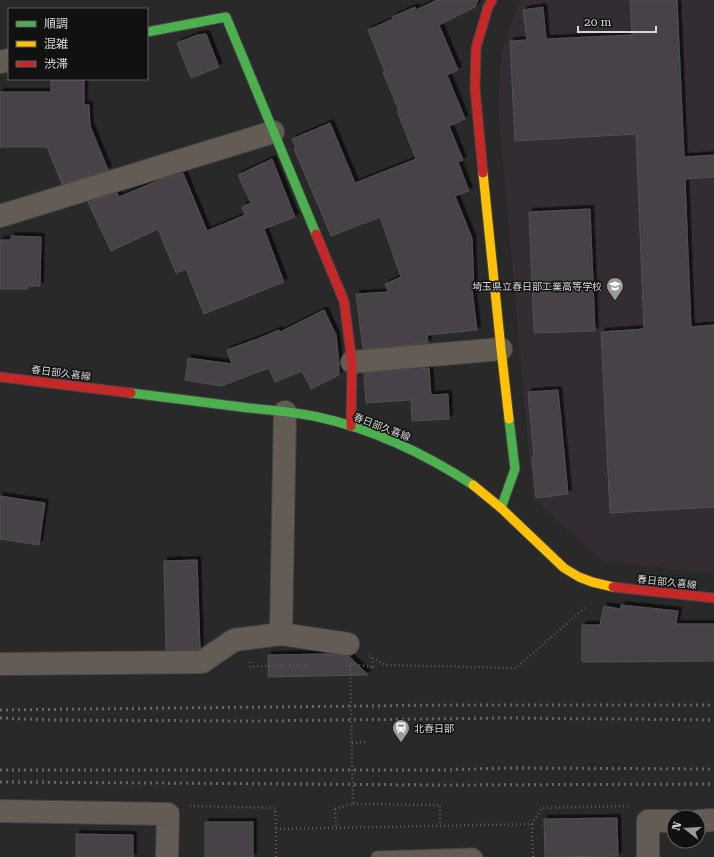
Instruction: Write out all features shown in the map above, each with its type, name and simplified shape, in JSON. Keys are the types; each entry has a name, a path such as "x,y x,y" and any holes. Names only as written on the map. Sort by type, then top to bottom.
{"street":[{"path":"492,0 488,7 476,48 475,88 514,469 501,508"},
{"path":"148,32 226,16 344,300 352,362 351,426"},
{"path":"0,216 273,132"},
{"path":"352,362 501,349"},
{"name":"春日部久喜線","path":"0,377 285,412 351,426 385,438 448,469 476,487 501,508 564,568 579,577 610,587 714,598"},
{"path":"281,634 285,412"},
{"path":"0,664 202,662 234,640 281,634 348,644"},
{"path":"0,811 168,814 167,857"},
{"path":"648,857 648,821 666,821"}],"lane":[{"path":"376,857 474,854 477,857"}],"path":[{"path":"348,644 385,665 516,668 610,587"},
{"path":"353,804 350,664 373,666 372,658"},
{"path":"352,743 366,742"},
{"path":"336,828 335,809 353,804 440,805 440,826"},
{"path":"168,814 181,806 275,808 276,857"},
{"path":"533,857 532,824 542,808 630,806 648,821"},
{"path":"276,829 532,824"}],"shaded area":[{"name":"埼玉県立春日部工業高等学校","path":"521,0 714,0 714,574 602,561 533,498 498,105 502,51 518,4"}],"building":[{"path":"437,0 478,0 475,7 439,25 458,70 447,75 465,119 449,126 463,160 458,162 469,191 455,196 472,238 474,289 472,289 477,330 427,335 428,343 363,349 356,294 388,292 385,284 401,277 380,217 331,236 294,149 296,148 292,139 330,123 355,183 416,159 383,72 385,72 368,30 415,7 416,10"},
{"path":"630,0 677,0 684,157 714,155 714,177 685,179 691,327 714,325 714,507 610,513 601,332 644,329 636,134 515,141 510,41 527,40 523,10 543,7 546,39 632,35"},
{"path":"206,34 219,67 191,78 177,43 197,35"},
{"path":"51,80 84,80 84,105 89,105 90,126 108,170 62,184 47,147 0,147 0,92 51,92"},
{"path":"272,159 295,217 264,229 284,282 204,314 186,269 176,273 158,229 111,251 88,202 117,193 119,197 162,179 183,173 207,231 245,215 242,207 251,203 238,175"},
{"path":"590,209 595,331 534,333 529,212"},
{"path":"11,236 41,237 40,286 28,286 28,289 0,289 0,240 11,240"},
{"path":"324,310 336,335 339,375 311,389 302,371 275,382 269,368 221,386 185,380 188,358 232,364 227,350 279,330 280,332"},
{"path":"429,368 431,395 448,394 449,419 412,421 411,400 366,403 364,373"},
{"path":"558,390 568,494 536,498 528,392"},
{"path":"0,496 45,503 39,545 0,539"},
{"path":"197,560 200,648 198,650 166,650 164,561"},
{"path":"621,605 678,611 676,624 714,624 714,661 582,662 582,625 600,625 604,606 621,609"},
{"path":"330,654 349,656 368,675 268,677 268,655"},
{"path":"617,818 618,856 545,857 544,819"},
{"path":"205,822 253,822 253,857 205,857"},
{"path":"76,834 133,835 133,857 76,857"}],"railway":[{"path":"0,710 449,705 714,705"},
{"path":"0,718 52,720 255,721 506,718 714,720"},
{"path":"0,770 444,770 506,768 714,769"},
{"path":"0,782 447,785 714,784"}],"traffic: fast":[{"path":"148,32 226,17 316,234"},
{"path":"131,393 292,412 339,422 359,428 399,444 437,463 473,485"},
{"path":"501,508 515,469 509,419"}],"traffic: slow":[{"path":"483,173 509,419"},
{"path":"473,485 501,508 564,568 579,577 613,587"}],"traffic: jam":[{"path":"483,173 475,88 476,48 488,7 492,0"},
{"path":"316,234 344,301 352,362 351,426"},
{"path":"0,377 131,393"},
{"path":"613,587 714,598"}],"place":[{"name":"埼玉県立春日部工業高等学校","path":"615,301"},
{"name":"北春日部","path":"401,743"}]}
